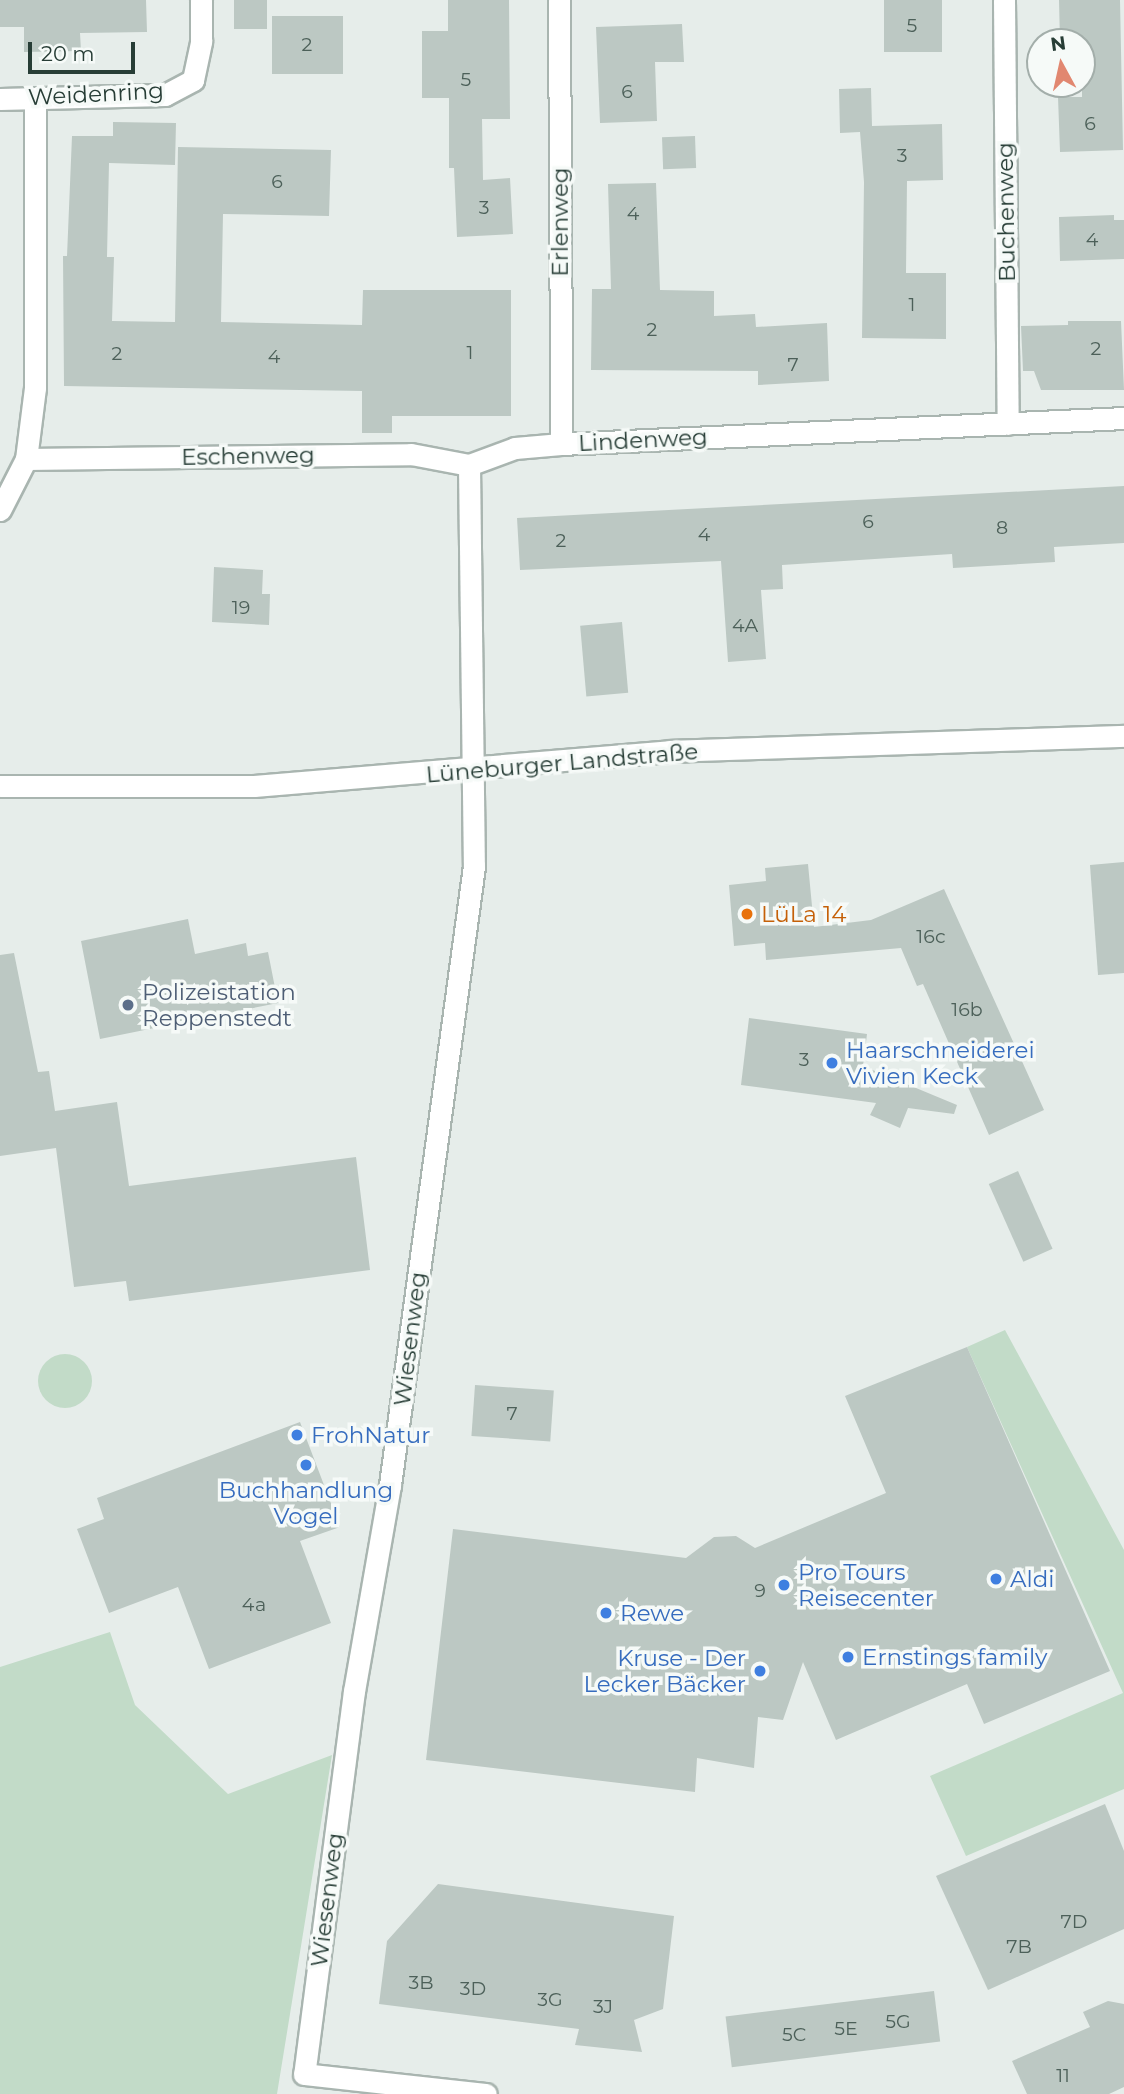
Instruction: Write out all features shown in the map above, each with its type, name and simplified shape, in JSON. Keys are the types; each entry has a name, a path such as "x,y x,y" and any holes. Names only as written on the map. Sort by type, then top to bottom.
{"street":[{"name":"Weidenring","path":"0,99 165,95 193,80 201,41 201,0"},
{"name":"Erlenweg","path":"559,0 561,444"},
{"name":"Buchenweg","path":"1004,0 1008,424"},
{"path":"0,510 26,459 35,388 35,98"},
{"name":"Lindenweg","path":"469,465 515,448 561,444 1124,418"},
{"name":"Eschenweg","path":"26,459 411,454 469,465"},
{"path":"469,465 475,769"},
{"name":"Lüneburger Landstraße","path":"0,786 254,786 670,751 1124,736"},
{"name":"Wiesenweg","path":"475,769 474,866 392,1472 353,1704 304,2074 486,2094"}],"green space":[{"path":"1005,1330 1124,1550 1124,1789 966,1856 930,1776 1123,1693 967,1347"},
{"path":"65,1354 84,1362 92,1381 84,1400 65,1408 46,1400 38,1381 46,1362"},
{"path":"110,1632 135,1705 228,1794 332,1755 277,2094 0,2094 0,1667"}],"building":[{"path":"0,0 146,0 147,32 80,33 81,51 24,52 24,27 0,27"},
{"path":"234,0 267,0 267,29 234,29"},
{"path":"448,0 509,0 510,119 482,119 483,180 510,178 513,234 457,237 454,168 449,168 449,98 422,98 422,31 448,31"},
{"path":"884,0 942,0 942,52 884,52"},
{"path":"1059,0 1120,0 1123,150 1060,152 1058,98 1096,98 1096,28 1060,28"},
{"path":"272,16 343,16 343,74 272,74"},
{"path":"682,24 684,62 655,62 657,121 600,123 596,27"},
{"path":"871,88 872,126 942,124 943,180 907,181 906,273 946,273 946,339 862,338 864,182 860,132 840,133 839,89"},
{"path":"113,122 176,123 175,165 109,163 107,257 114,257 112,321 175,322 178,147 331,150 329,216 223,214 221,322 362,325 363,290 511,290 511,416 392,416 392,433 362,433 362,391 64,386 63,256 67,256 72,136 113,136"},
{"path":"695,136 696,168 663,169 662,137"},
{"path":"656,183 660,290 714,291 714,316 755,314 756,327 827,323 829,381 758,385 758,371 591,370 592,289 611,289 608,184"},
{"path":"1114,215 1114,220 1124,220 1124,259 1060,261 1059,217"},
{"path":"1068,321 1121,321 1124,390 1041,390 1034,371 1023,371 1021,326 1068,325"},
{"path":"1124,486 1124,543 1054,547 1055,562 953,568 952,554 782,565 783,589 761,590 766,659 728,662 721,561 520,570 517,518"},
{"path":"214,567 263,570 262,594 270,594 269,625 212,622"},
{"path":"622,622 628,693 586,696 580,626"},
{"path":"1124,862 1124,973 1098,975 1090,865"},
{"path":"808,864 814,927 871,920 944,889 1044,1110 989,1135 923,984 917,986 901,948 766,960 765,943 734,946 729,885 766,881 765,868"},
{"path":"188,919 195,954 246,943 248,956 268,952 278,1003 100,1039 81,941"},
{"path":"14,953 38,1072 49,1071 55,1111 117,1102 129,1186 356,1157 370,1270 129,1301 126,1281 74,1287 56,1148 0,1156 0,955"},
{"path":"749,1018 867,1034 863,1066 957,1105 954,1114 908,1108 900,1128 870,1115 876,1103 741,1085"},
{"path":"1018,1171 1053,1249 1023,1262 989,1184"},
{"path":"967,1347 1110,1671 984,1724 967,1684 836,1740 803,1662 783,1720 758,1717 754,1768 697,1758 695,1792 426,1760 453,1529 686,1558 714,1537 736,1536 755,1548 886,1493 845,1396"},
{"path":"475,1385 554,1391 550,1441 471,1436"},
{"path":"300,1422 340,1527 300,1541 331,1623 209,1669 178,1587 109,1613 77,1529 104,1519 97,1498"},
{"path":"1105,1804 1124,1851 1124,1929 988,1990 936,1876"},
{"path":"438,1884 674,1916 663,2009 634,2020 642,2052 575,2045 579,2029 379,2004 387,1941"},
{"path":"934,1991 940,2042 732,2067 726,2017"},
{"path":"1108,2001 1124,2004 1124,2087 1109,2094 1027,2094 1012,2061 1090,2027 1083,2012"}],"place":[{"name":"LüLa 14","path":"747,914"},
{"name":"Polizeistation Reppenstedt","path":"128,1005"},
{"name":"Haarschneiderei Vivien Keck","path":"832,1063"},
{"name":"FrohNatur","path":"297,1435"},
{"name":"Buchhandlung Vogel","path":"306,1465"},
{"name":"Aldi","path":"996,1579"},
{"name":"Pro Tours Reisecenter","path":"784,1585"},
{"name":"Rewe","path":"606,1613"},
{"name":"Ernstings family","path":"848,1657"},
{"name":"Kruse - Der Lecker Bäcker","path":"760,1671"}]}
